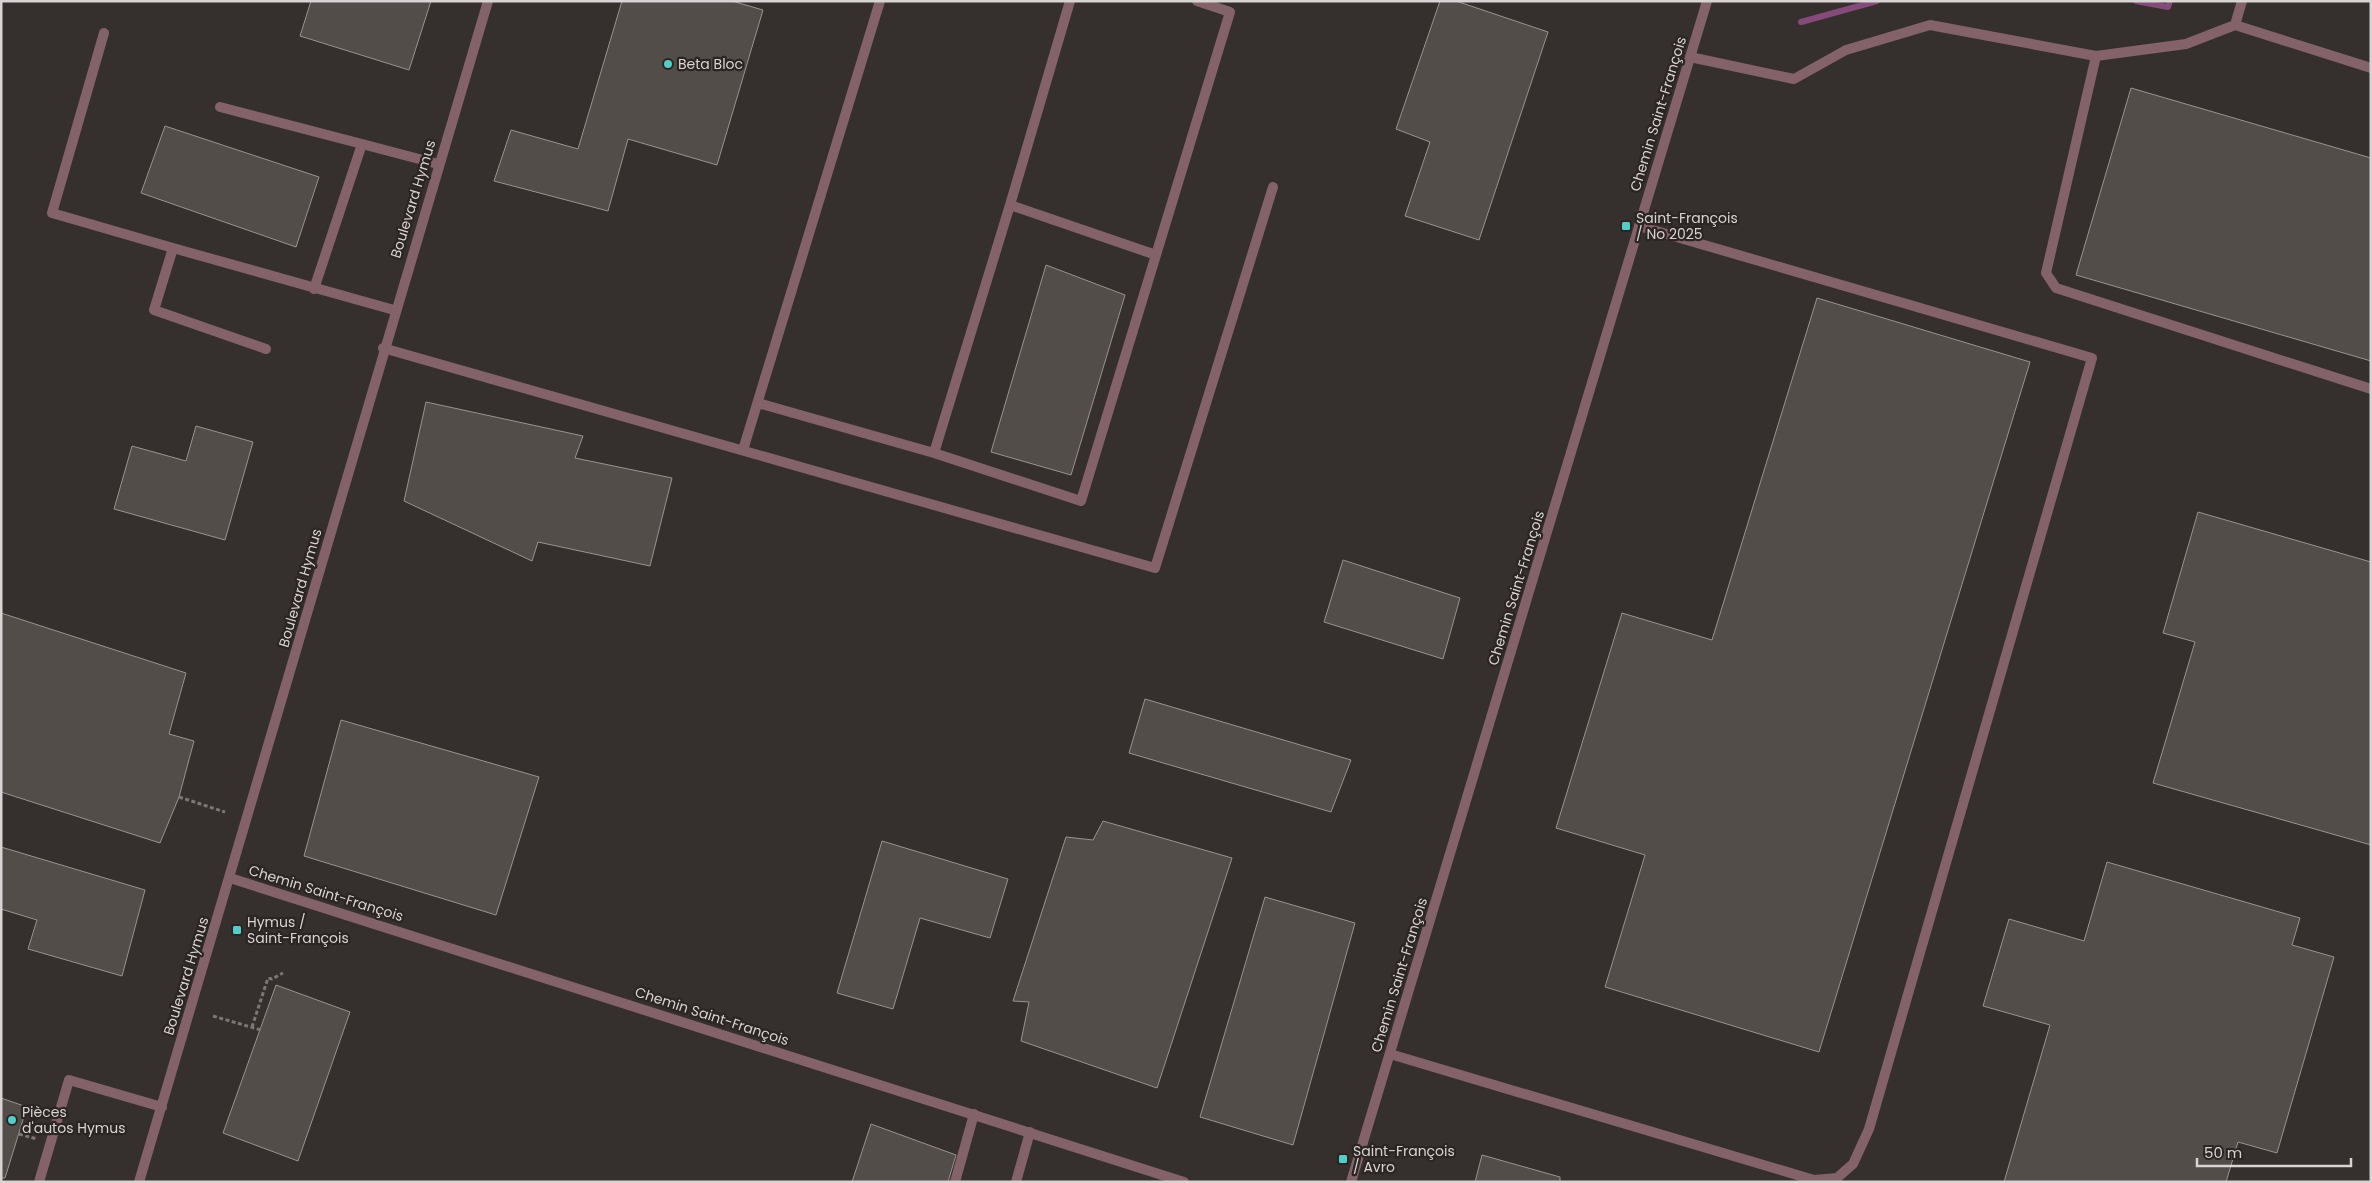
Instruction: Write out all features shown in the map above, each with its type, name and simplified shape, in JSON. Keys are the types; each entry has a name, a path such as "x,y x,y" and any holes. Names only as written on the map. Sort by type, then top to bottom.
{"street":[{"name":"Boulevard Hymus","path":"139,1182 230,878 394,310 488,1"},
{"path":"743,450 880,1"},
{"path":"934,453 1070,1"},
{"path":"758,403 934,453 1081,501 1230,12 1197,1"},
{"name":"Chemin Saint-François","path":"1351,1182 1707,1"},
{"path":"2235,25 2242,1"},
{"path":"1690,57 1794,79 1846,50 1930,25 2096,56 2186,44 2235,25 2371,68"},
{"path":"104,33 52,213 394,310"},
{"path":"2096,56 2046,273 2056,288 2371,389"},
{"path":"220,107 438,164"},
{"path":"314,288 362,144"},
{"path":"383,348 1155,568 1273,187"},
{"path":"1010,205 1156,255"},
{"path":"1390,1054 1814,1180 1837,1178 1853,1164 1869,1129 2092,358 1639,226"},
{"path":"173,248 154,310 266,349"},
{"name":"Chemin Saint-François","path":"230,878 1184,1182"},
{"path":"39,1182 69,1080 162,1107"},
{"path":"955,1182 974,1114"},
{"path":"1016,1182 1030,1132"}],"path":[{"path":"179,797 225,812"},
{"path":"252,1027 268,978 272,979 283,973"},
{"path":"213,1016 261,1030"}],"building":[{"path":"311,1 431,1 409,70 300,36"},
{"path":"622,1 732,1 763,10 717,165 628,139 608,211 494,181 511,130 578,149"},
{"path":"1440,1 1456,1 1548,32 1479,240 1405,216 1430,142 1396,129"},
{"path":"2131,88 2371,158 2371,361 2076,275"},
{"path":"165,126 319,177 296,247 141,193"},
{"path":"1046,265 1125,295 1071,475 991,452"},
{"path":"1817,298 2030,362 1819,1052 1605,987 1645,855 1556,828 1622,613 1712,640"},
{"path":"426,402 583,436 575,458 672,478 650,566 538,542 532,561 404,501"},
{"path":"196,426 253,442 225,540 114,509 132,446 186,461"},
{"path":"2198,512 2371,562 2371,845 2153,783 2195,642 2163,633"},
{"path":"1343,560 1460,598 1443,659 1324,622"},
{"path":"1,613 186,673 169,734 194,741 179,797 160,843 1,792"},
{"path":"1145,699 1351,760 1331,812 1129,753"},
{"path":"341,720 539,777 496,915 304,856"},
{"path":"1103,821 1232,858 1157,1088 1021,1041 1029,1002 1013,1001 1066,837 1093,840"},
{"path":"882,841 1008,879 990,938 920,918 893,1009 837,993"},
{"path":"1,847 145,890 122,976 28,949 37,920 1,909"},
{"path":"2107,862 2300,918 2292,945 2334,957 2277,1153 2238,1142 2226,1182 2004,1182 2050,1025 1983,1006 2009,919 2084,941"},
{"path":"1265,897 1355,923 1293,1145 1200,1117"},
{"path":"276,985 350,1012 298,1161 223,1133"},
{"name":"Pièces d'autos Hymus","path":"1,1098 27,1107 5,1178 1,1178"},
{"path":"871,1124 956,1155 948,1182 852,1182"},
{"path":"1482,1155 1560,1177 1560,1182 1475,1182"}],"waterway":[{"path":"1801,22 1877,1"},
{"path":"2136,1 2168,7 2170,1"}],"place":[{"name":"Beta Bloc","path":"668,64"},
{"name":"Saint-François / No 2025","path":"1626,226"},
{"name":"Hymus / Saint-François","path":"237,930"},
{"name":"Pièces d'autos Hymus","path":"12,1120"},
{"name":"Saint-François / Avro","path":"1343,1159"}]}
